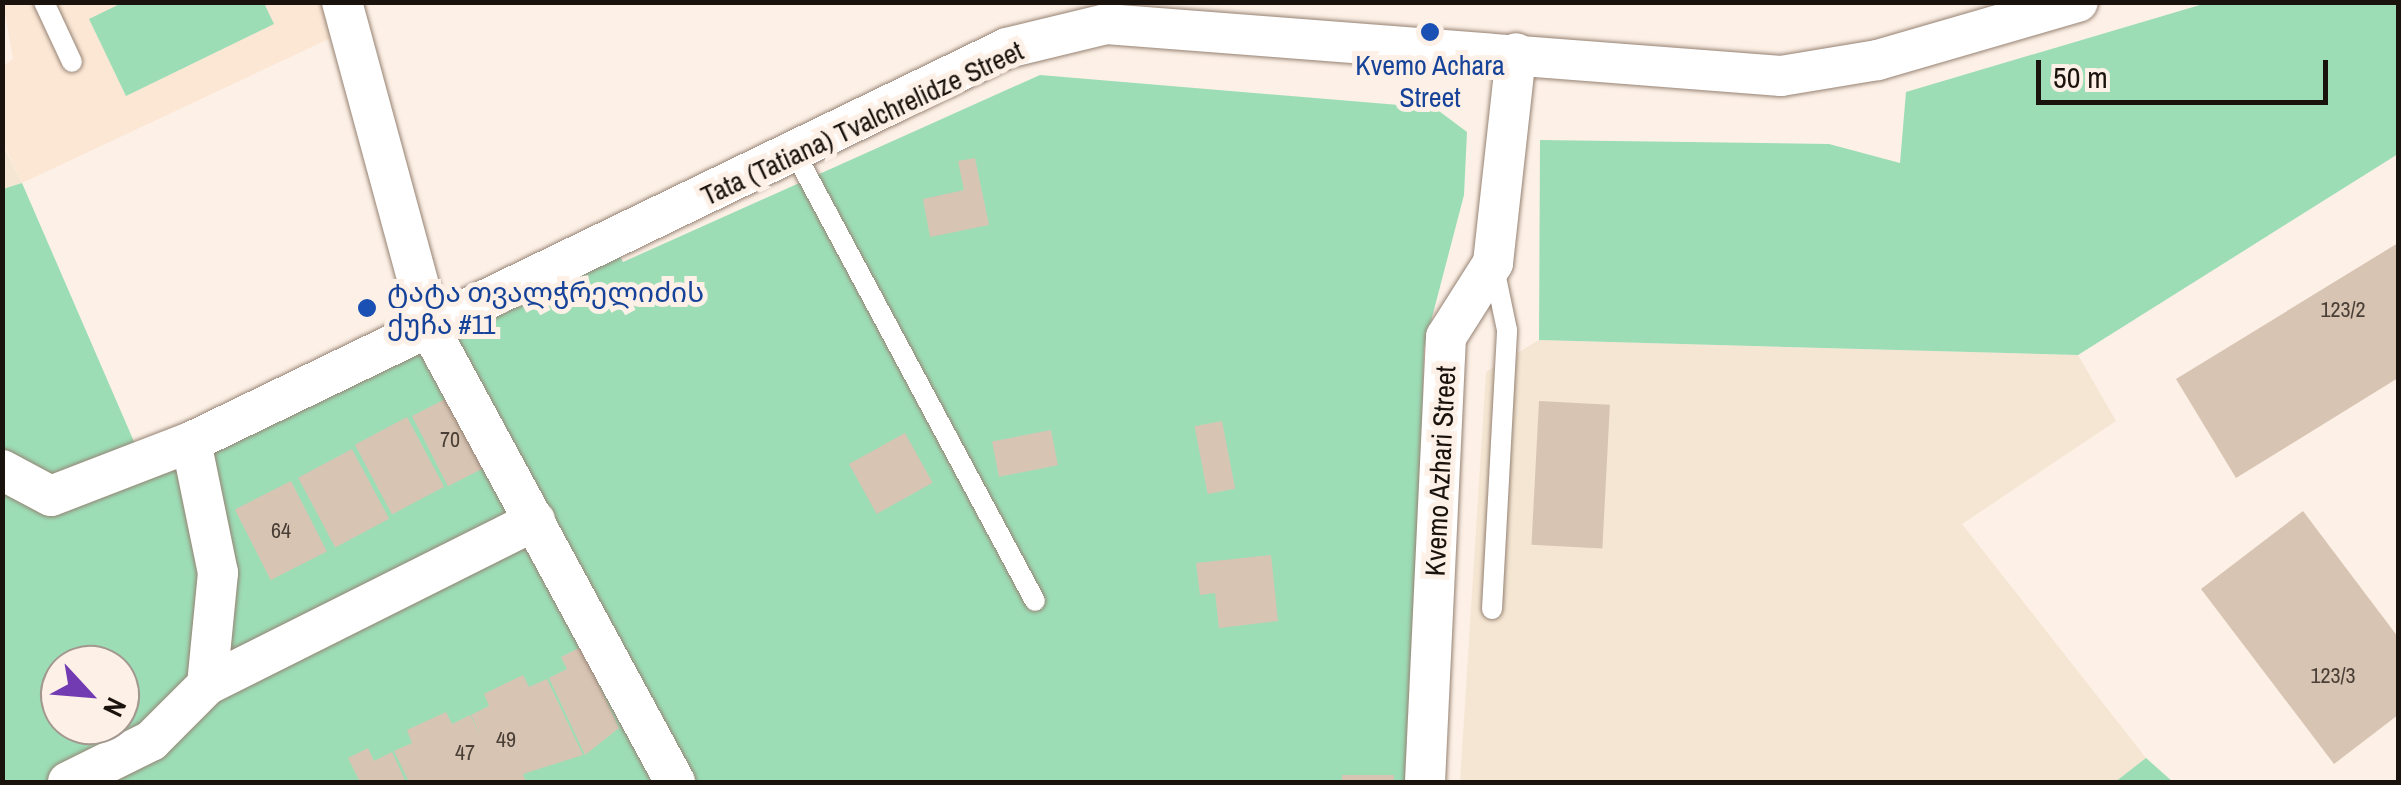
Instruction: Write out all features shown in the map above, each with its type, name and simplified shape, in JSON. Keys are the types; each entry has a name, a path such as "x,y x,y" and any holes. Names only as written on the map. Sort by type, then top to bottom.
{"street":[{"path":"342,2 432,333 675,782"},
{"name":"Tata (Tatiana) Tvalchrelidze Street","path":"2,470 51,496 191,442 432,333 1006,48 1106,24 1781,76 1878,60 2078,2"},
{"name":"Kvemo Azhari Street","path":"1425,782 1446,337 1492,262 1516,53"},
{"path":"191,442 218,574 207,685"},
{"path":"68,782 151,741 207,685 535,522"}],"lane":[{"path":"44,2 72,62"},
{"path":"795,153 1034,600"},
{"path":"1492,262 1507,330 1492,609"}],"shaded area":[{"path":"3,3 342,3 350,29 22,183 3,143 3,66 13,59"},
{"path":"2,143 22,183 3,189 2,189"},
{"path":"1539,340 2078,355 2116,421 1962,524 2146,758 2115,782 1460,782 1486,372"}],"green space":[{"path":"2210,2 2398,3 2398,154 2078,355 1539,340 1540,140 1829,144 1900,163 1906,92"},
{"path":"122,3 264,3 274,24 126,96 89,19"},
{"path":"1040,75 1435,108 1467,132 1464,195 1424,348 1414,782 3,782 3,189 22,183 142,460 613,243 623,262"},
{"path":"2146,758 2173,782 2115,782"}],"building":[{"path":"975,158 989,225 930,237 923,199 964,190 958,161"},
{"path":"2398,243 2398,378 2236,478 2176,379"},
{"path":"453,395 489,465 448,486 412,416"},
{"path":"1539,401 1610,405 1602,549 1531,545"},
{"path":"407,417 444,487 392,514 355,445"},
{"path":"1222,421 1235,489 1208,494 1195,426"},
{"path":"1051,430 1058,465 999,477 992,441"},
{"path":"905,433 933,483 877,514 849,464"},
{"path":"352,449 389,519 335,547 298,478"},
{"path":"291,481 327,551 271,580 235,510"},
{"path":"2303,511 2398,637 2398,715 2334,764 2201,589"},
{"path":"1271,555 1278,621 1219,628 1215,593 1200,595 1196,563"},
{"path":"581,647 619,728 585,755 549,678 567,669 561,657"},
{"path":"523,675 529,687 547,679 583,755 523,774 526,782 409,782 394,751 412,743 407,730 446,712 452,724 470,715 482,738 471,715 489,706 484,694"},
{"path":"368,748 374,761 392,752 406,782 360,782 348,758"},
{"path":"1342,775 1394,775 1394,782 1342,782"}],"place":[{"name":"Kvemo Achara Street","path":"1430,32"},
{"name":"ტატა თვალჭრელიძის ქუჩა #11","path":"367,308"}]}
